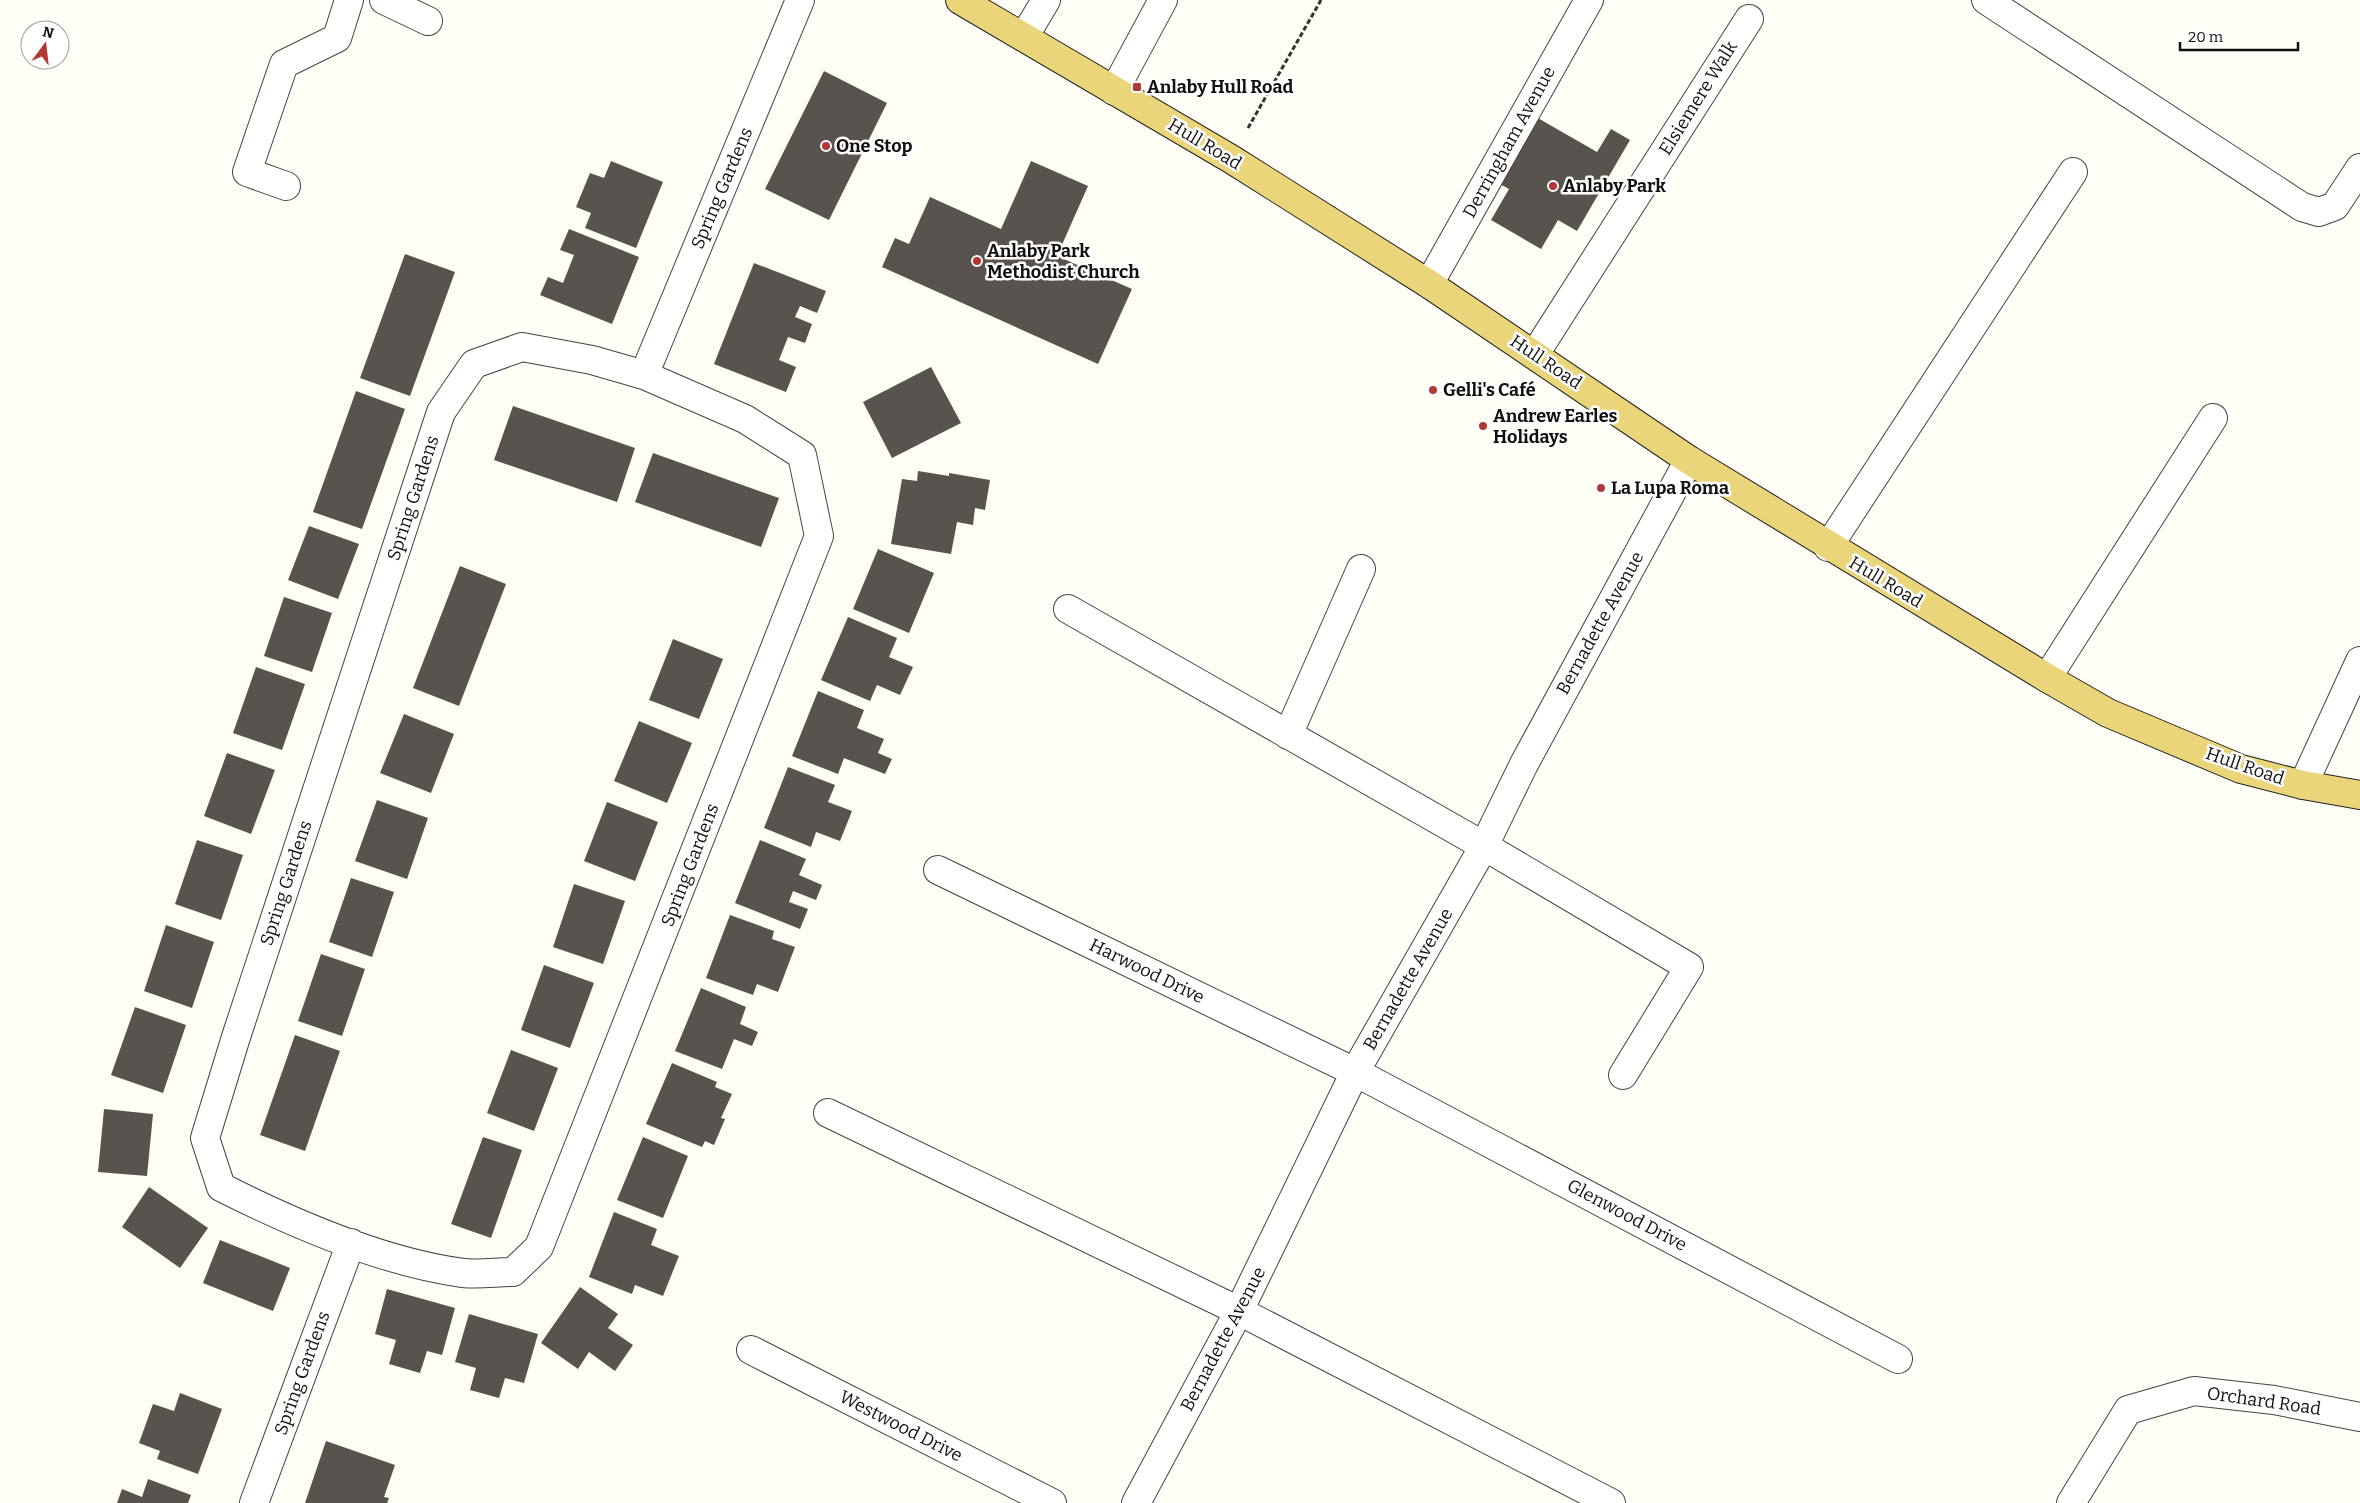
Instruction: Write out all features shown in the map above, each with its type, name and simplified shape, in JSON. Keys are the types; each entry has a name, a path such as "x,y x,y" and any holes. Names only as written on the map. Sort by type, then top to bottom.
{"main road":[{"name":"Hull Road","path":"960,0 1231,159 1429,284 1689,460 1828,546 2108,713 2241,769 2303,785 2360,795"}],"street":[{"path":"286,186 247,172 284,64 337,38 349,0"},
{"path":"384,0 428,21"},
{"path":"1024,37 1046,0"},
{"path":"1114,91 1163,0"},
{"name":"Derringham Avenue","path":"1429,284 1589,0"},
{"path":"1986,0 2302,207 2319,212 2334,206 2360,168"},
{"name":"Spring Gardens","path":"644,375 792,2"},
{"name":"Elsiemere Walk","path":"1535,354 1749,19"},
{"path":"1828,546 2073,172"},
{"name":"Spring Gardens","path":"522,347 592,360 644,375 745,419 802,455 819,536 539,1248 513,1272 464,1273 418,1263 350,1243 267,1210 221,1187 205,1138 236,1037 441,412 474,364 522,347"},
{"path":"2047,678 2213,418"},
{"name":"Bernadette Avenue","path":"1136,1503 1239,1311 1355,1072 1484,846 1524,764 1689,460"},
{"path":"1288,735 1362,569"},
{"path":"1068,608 1484,846 1689,967 1623,1075"},
{"path":"2303,785 2360,661"},
{"name":"Harwood Drive","path":"938,870 1355,1072"},
{"name":"Glenwood Drive","path":"1355,1072 1898,1359"},
{"path":"828,1113 1239,1311 1611,1503"},
{"name":"Spring Gardens","path":"254,1503 350,1243"},
{"name":"Westwood Drive","path":"751,1350 1052,1503"},
{"name":"Orchard Road","path":"2071,1503 2128,1410 2194,1391 2274,1400 2360,1417"}],"path":[{"path":"1231,159 1321,0"}],"building":[{"name":"One Stop","path":"824,71 887,103 829,220 765,189"},
{"name":"Anlaby Park","path":"1536,117 1597,152 1611,129 1630,140 1577,231 1558,220 1541,249 1491,220 1509,189 1498,183"},
{"path":"611,161 663,182 636,248 585,228 591,213 576,207 590,173 604,178"},
{"name":"Anlaby Park Methodist Church","path":"1031,161 1088,186 1057,256 1132,289 1098,364 882,267 895,238 909,244 930,197 1001,229"},
{"path":"569,229 639,257 612,324 540,295 548,277 563,283 574,255 560,250"},
{"path":"405,254 455,272 410,396 360,378"},
{"path":"754,263 826,291 817,313 800,306 795,317 812,324 805,343 788,337 779,360 796,367 786,392 714,364"},
{"path":"931,367 961,423 892,458 863,402"},
{"path":"356,391 405,409 362,529 313,512"},
{"path":"513,406 635,448 617,502 494,460"},
{"path":"653,453 779,498 761,547 635,502"},
{"path":"918,471 949,476 949,473 990,480 985,510 975,508 973,525 957,522 951,554 891,544 902,479 917,481"},
{"path":"309,526 359,544 338,599 288,580"},
{"path":"878,549 934,573 909,633 853,609"},
{"path":"460,566 506,584 459,706 413,688"},
{"path":"284,597 332,613 312,672 264,656"},
{"path":"848,617 897,638 889,657 913,667 900,695 877,685 870,701 821,680"},
{"path":"673,639 723,659 699,719 649,700"},
{"path":"256,667 305,684 282,750 233,733"},
{"path":"818,691 864,710 857,728 884,739 878,753 892,759 885,774 844,758 838,774 792,756"},
{"path":"404,714 454,734 431,793 380,773"},
{"path":"639,721 692,743 667,803 614,781"},
{"path":"227,753 275,770 251,834 204,816"},
{"path":"788,767 835,785 828,802 852,811 840,841 816,832 811,847 764,828"},
{"path":"377,800 428,818 407,879 355,861"},
{"path":"607,802 658,822 635,881 584,861"},
{"path":"197,840 243,855 221,920 175,904"},
{"path":"760,840 806,859 799,875 822,885 816,900 793,891 789,902 808,909 800,929 735,903"},
{"path":"351,878 394,892 372,957 329,942"},
{"path":"574,884 625,901 603,964 553,947"},
{"path":"730,915 774,931 772,939 795,947 778,992 757,984 753,995 706,978"},
{"path":"166,925 214,942 192,1008 144,991"},
{"path":"321,954 365,969 342,1036 298,1021"},
{"path":"544,965 594,983 570,1048 521,1030"},
{"path":"701,988 746,1007 740,1024 758,1032 752,1046 734,1039 722,1069 675,1051"},
{"path":"135,1007 186,1025 163,1093 111,1075"},
{"path":"295,1035 340,1051 305,1151 260,1135"},
{"path":"511,1050 558,1068 534,1131 487,1113"},
{"path":"672,1063 717,1082 715,1087 732,1094 721,1118 725,1119 714,1145 705,1141 702,1147 646,1124"},
{"path":"104,1109 153,1114 147,1176 98,1172"},
{"path":"483,1137 522,1150 491,1238 451,1224"},
{"path":"643,1137 688,1156 663,1218 617,1200"},
{"path":"149,1187 208,1228 180,1268 122,1227"},
{"path":"614,1212 657,1229 651,1245 679,1256 663,1296 635,1285 632,1294 589,1277"},
{"path":"220,1240 290,1268 273,1311 203,1283"},
{"path":"580,1287 618,1314 608,1328 633,1345 615,1371 589,1352 578,1369 541,1343"},
{"path":"387,1289 455,1308 442,1355 427,1351 420,1373 389,1364 396,1340 375,1334"},
{"path":"469,1314 538,1334 524,1383 505,1378 499,1398 470,1390 476,1368 455,1362"},
{"path":"180,1393 222,1409 198,1474 157,1459 160,1451 139,1443 153,1404 174,1411"},
{"path":"326,1441 395,1465 384,1497 389,1498 387,1503 305,1503"},
{"path":"148,1479 191,1495 188,1503 117,1503 122,1489 142,1497"}],"place":[{"name":"Anlaby Hull Road","path":"1137,87"},
{"name":"One Stop","path":"826,146"},
{"name":"Anlaby Park","path":"1553,186"},
{"name":"Anlaby Park Methodist Church","path":"977,261"},
{"name":"Gelli's Café","path":"1433,390"},
{"name":"Andrew Earles Holidays","path":"1483,426"},
{"name":"La Lupa Roma","path":"1601,488"}]}
